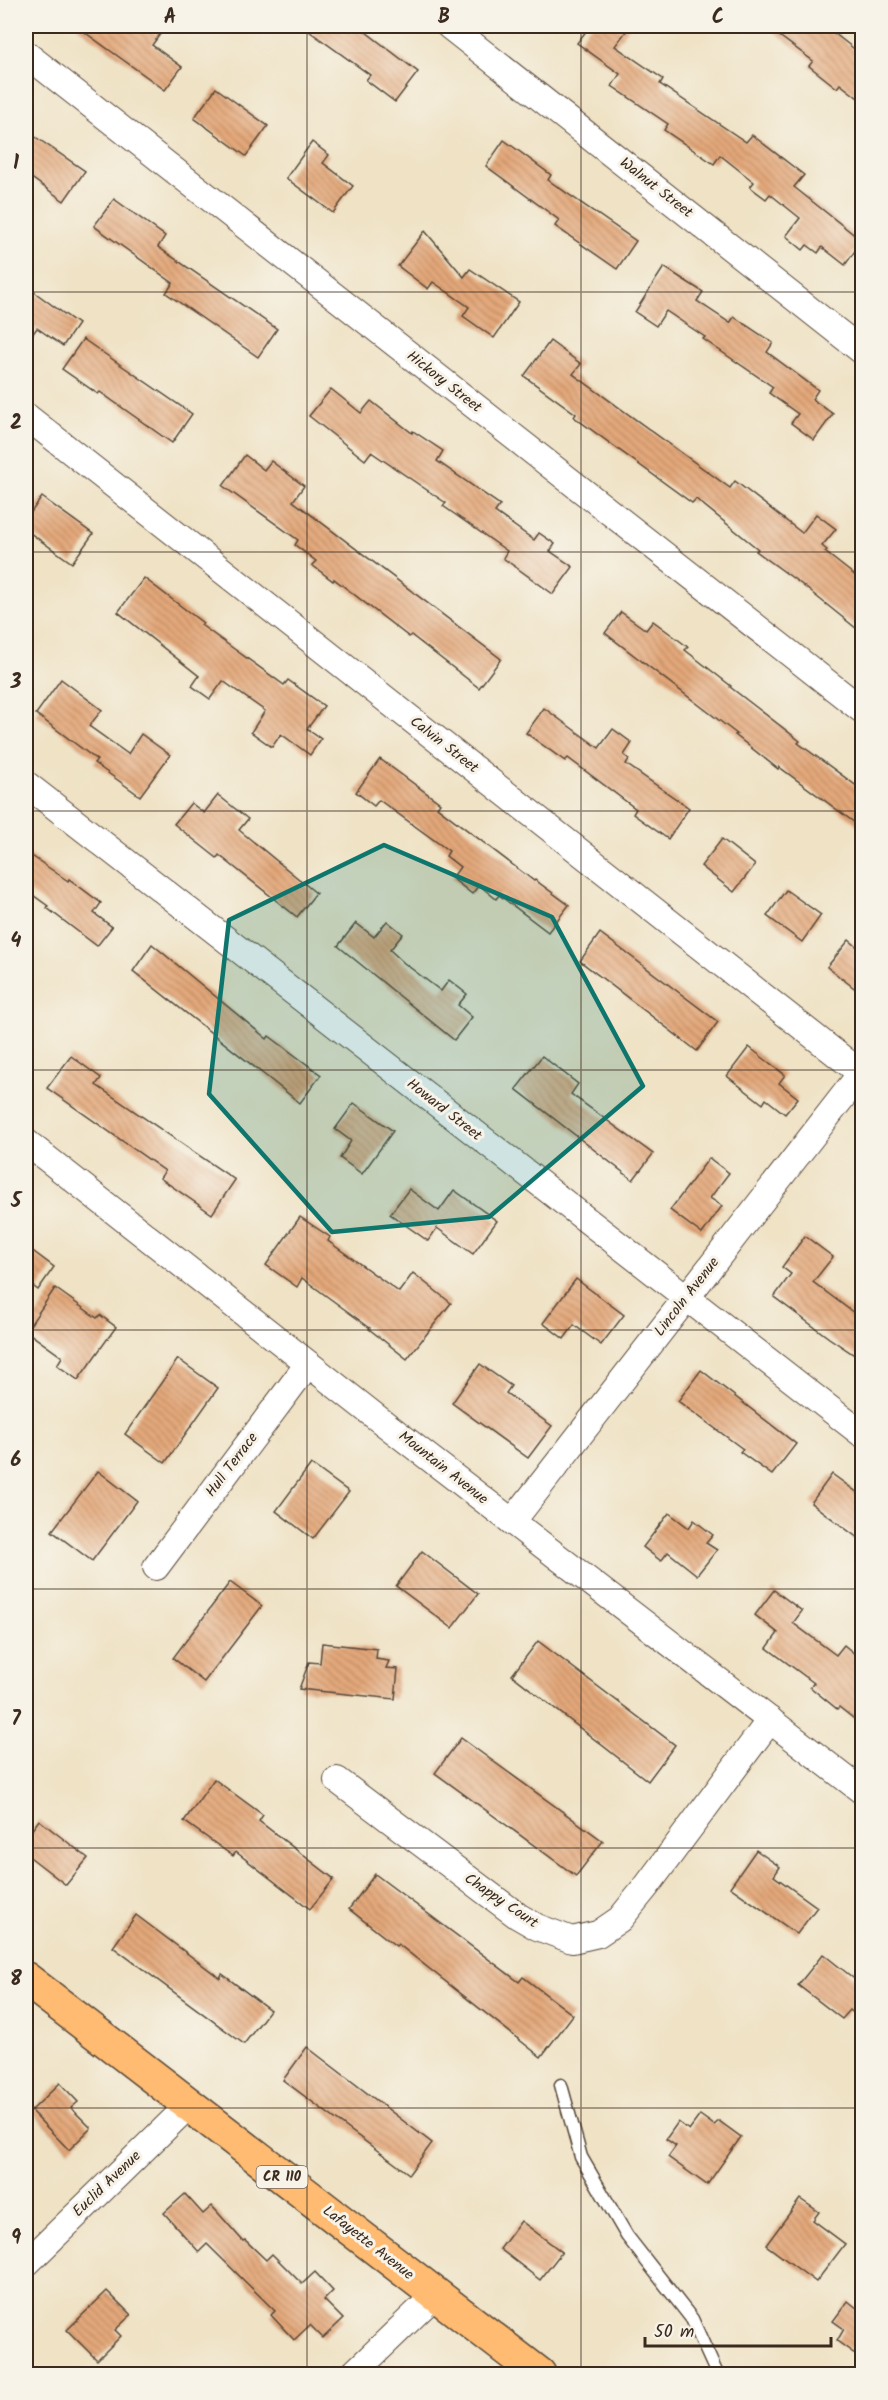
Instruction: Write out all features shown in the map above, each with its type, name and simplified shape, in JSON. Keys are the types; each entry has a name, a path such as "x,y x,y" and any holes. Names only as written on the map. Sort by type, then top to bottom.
{"main road":[{"name":"Lafayette Avenue","path":"26,1979 539,2374"}],"street":[{"name":"Walnut Street","path":"449,26 862,351"},
{"name":"Hickory Street","path":"26,54 862,710"},
{"name":"Calvin Street","path":"26,416 862,1073"},
{"name":"Howard Street","path":"26,784 862,1434"},
{"name":"Lincoln Avenue","path":"512,1522 862,1073"},
{"name":"Mountain Avenue","path":"26,1142 308,1364 862,1791"},
{"name":"Hull Terrace","path":"156,1567 308,1364"},
{"name":"Chappy Court","path":"337,1780 518,1916 537,1927 572,1940 598,1934 620,1919 770,1720"},
{"name":"Euclid Avenue","path":"26,2264 189,2105"},
{"path":"353,2374 435,2295"}],"lane":[{"path":"561,2085 581,2157 627,2236 692,2319 717,2374"}],"highlighted area":[{"path":"384,845 552,917 643,1086 489,1217 332,1232 209,1094 229,920"}],"building":[{"path":"76,26 166,26 152,45 182,67 165,90"},
{"path":"302,26 358,26 418,72 395,102 366,80 370,75"},
{"path":"590,26 630,26 615,46 663,79 660,84 746,142 752,135 804,175 794,187 862,241 845,265 822,247 818,253 807,245 803,250 786,236 800,218 770,194 766,199 750,187 754,182 720,155 714,164 664,130 668,124 612,86 620,74 577,43"},
{"path":"766,26 825,26 862,55 862,101 840,84 837,88 809,66 813,61"},
{"path":"216,88 268,126 246,156 194,118"},
{"path":"34,136 85,171 64,201 26,174 26,148"},
{"path":"504,140 551,175 548,180 636,241 617,269 555,226 559,220 486,166"},
{"path":"312,142 329,155 323,163 353,186 333,213 286,178"},
{"path":"114,199 165,236 158,247 277,329 258,357 166,293 173,283 94,226"},
{"path":"425,231 464,277 470,269 519,302 494,338 463,316 469,307 433,282 428,289 398,266"},
{"path":"664,267 703,292 697,301 730,323 734,317 773,343 767,352 818,390 812,399 833,414 814,440 791,423 798,414 769,393 773,387 703,339 705,337 666,311 656,326 635,312"},
{"path":"26,286 78,324 63,346 37,328 26,343"},
{"path":"83,339 192,414 172,443 100,392 98,394 62,369"},
{"path":"550,341 581,364 573,374 730,488 735,481 802,533 816,514 836,529 822,546 827,550 825,552 862,581 862,633 756,551 758,549 696,499 692,503 574,417 576,414 524,376"},
{"path":"331,389 361,413 371,401 412,433 413,431 443,451 437,461 500,505 495,512 534,540 539,533 555,544 550,551 573,567 553,594 503,558 507,551 443,506 446,503 371,452 365,460 309,416"},
{"path":"245,455 264,470 271,461 304,486 293,501 501,659 479,688 411,635 409,637 334,579 333,581 312,565 316,561 295,545 298,540 223,486"},
{"path":"42,497 93,534 72,563 26,530 26,519"},
{"path":"144,578 203,623 201,625 284,685 288,680 324,706 307,729 321,739 310,755 281,734 272,747 251,732 265,711 223,681 210,699 192,686 199,676 118,612"},
{"path":"621,612 646,630 653,621 688,647 685,650 730,687 800,741 798,743 862,790 862,828 779,767 778,769 735,735 737,734 605,633"},
{"path":"61,679 102,710 89,726 128,754 141,734 170,755 140,796 94,763 97,760 36,714"},
{"path":"544,708 599,748 613,729 632,743 624,755 629,759 626,764 689,808 668,839 633,814 636,809 568,758 565,761 526,733"},
{"path":"380,759 440,803 437,807 569,905 548,932 499,895 496,899 479,885 472,894 452,878 460,867 446,856 449,851 379,800 374,806 356,792"},
{"path":"218,795 248,819 239,830 316,893 297,917 219,855 217,858 174,824 191,803 204,813"},
{"path":"722,839 755,865 734,892 701,866"},
{"path":"26,852 68,881 69,879 101,903 94,913 112,927 97,946 26,890"},
{"path":"786,890 821,915 802,942 767,916"},
{"path":"387,921 403,934 390,950 404,963 441,991 449,980 467,994 458,1005 472,1017 454,1040 338,946 356,923 374,937"},
{"path":"600,933 718,1022 697,1051 580,961"},
{"path":"849,940 862,951 862,994 827,967"},
{"path":"152,944 267,1039 269,1036 321,1075 300,1103 133,971"},
{"path":"749,1047 785,1075 779,1083 798,1098 785,1114 766,1099 763,1104 727,1076"},
{"path":"71,1056 101,1078 96,1085 235,1180 212,1214 160,1178 165,1171 47,1088"},
{"path":"542,1056 578,1084 571,1094 653,1154 633,1180 516,1089"},
{"path":"354,1103 393,1131 362,1174 340,1158 351,1141 335,1129"},
{"path":"709,1158 729,1173 710,1198 722,1206 702,1234 670,1210"},
{"path":"409,1189 439,1211 454,1190 497,1221 473,1254 437,1228 428,1241 390,1214"},
{"path":"300,1217 330,1237 328,1241 399,1292 413,1273 451,1303 407,1359 370,1328 302,1278 297,1287 266,1265"},
{"path":"805,1236 833,1257 813,1282 862,1319 862,1360 774,1297 791,1274 782,1267"},
{"path":"26,1246 54,1267 38,1290 26,1281"},
{"path":"576,1279 624,1315 601,1345 574,1325 564,1339 543,1323"},
{"path":"55,1288 97,1318 100,1315 116,1327 78,1380 57,1365 62,1357 26,1331"},
{"path":"178,1359 218,1388 165,1463 125,1434"},
{"path":"480,1364 511,1386 506,1393 552,1426 528,1458 452,1403"},
{"path":"701,1370 796,1444 772,1475 740,1452 743,1449 678,1401"},
{"path":"311,1464 349,1492 313,1539 276,1511"},
{"path":"98,1471 137,1501 92,1561 52,1531"},
{"path":"832,1474 862,1496 862,1541 811,1503"},
{"path":"669,1513 689,1528 694,1520 713,1535 706,1543 717,1550 697,1575 668,1552 661,1561 643,1547"},
{"path":"422,1551 478,1594 452,1628 396,1586"},
{"path":"230,1582 262,1606 204,1682 173,1658"},
{"path":"774,1590 802,1611 793,1623 836,1655 844,1645 862,1660 862,1725 839,1707 837,1709 810,1687 814,1683 767,1648 778,1633 755,1615"},
{"path":"538,1641 675,1745 648,1781 512,1675"},
{"path":"322,1643 377,1649 376,1659 389,1661 386,1668 398,1669 395,1699 299,1689 309,1662 320,1663"},
{"path":"461,1738 603,1841 576,1876 435,1773"},
{"path":"214,1779 263,1815 259,1821 334,1879 310,1909 236,1852 233,1856 184,1821"},
{"path":"39,1820 88,1858 66,1885 26,1854 26,1838"},
{"path":"756,1850 780,1867 774,1876 817,1907 797,1934 730,1887"},
{"path":"375,1874 519,1982 523,1977 573,2015 541,2057 398,1944 396,1946 349,1909"},
{"path":"136,1915 220,1978 222,1974 270,2010 244,2044 113,1947"},
{"path":"823,1954 862,1985 862,2020 850,2010 842,2019 798,1985"},
{"path":"307,2047 432,2143 409,2174 283,2080"},
{"path":"60,2083 78,2102 71,2108 91,2128 69,2150 31,2111"},
{"path":"700,2115 714,2125 719,2121 741,2137 707,2185 668,2157 676,2146 666,2139 678,2122 689,2130"},
{"path":"185,2194 203,2214 212,2206 243,2241 245,2240 266,2260 272,2254 302,2284 315,2272 333,2291 324,2300 343,2319 323,2338 310,2325 294,2340 271,2315 275,2311 207,2244 199,2252 164,2213"},
{"path":"800,2199 819,2212 813,2220 845,2244 816,2282 766,2245"},
{"path":"521,2221 562,2252 540,2280 500,2249"},
{"path":"107,2291 131,2315 115,2330 121,2336 97,2360 67,2330"},
{"path":"848,2301 858,2309 862,2303 862,2359 837,2341 844,2329 833,2321"}]}
